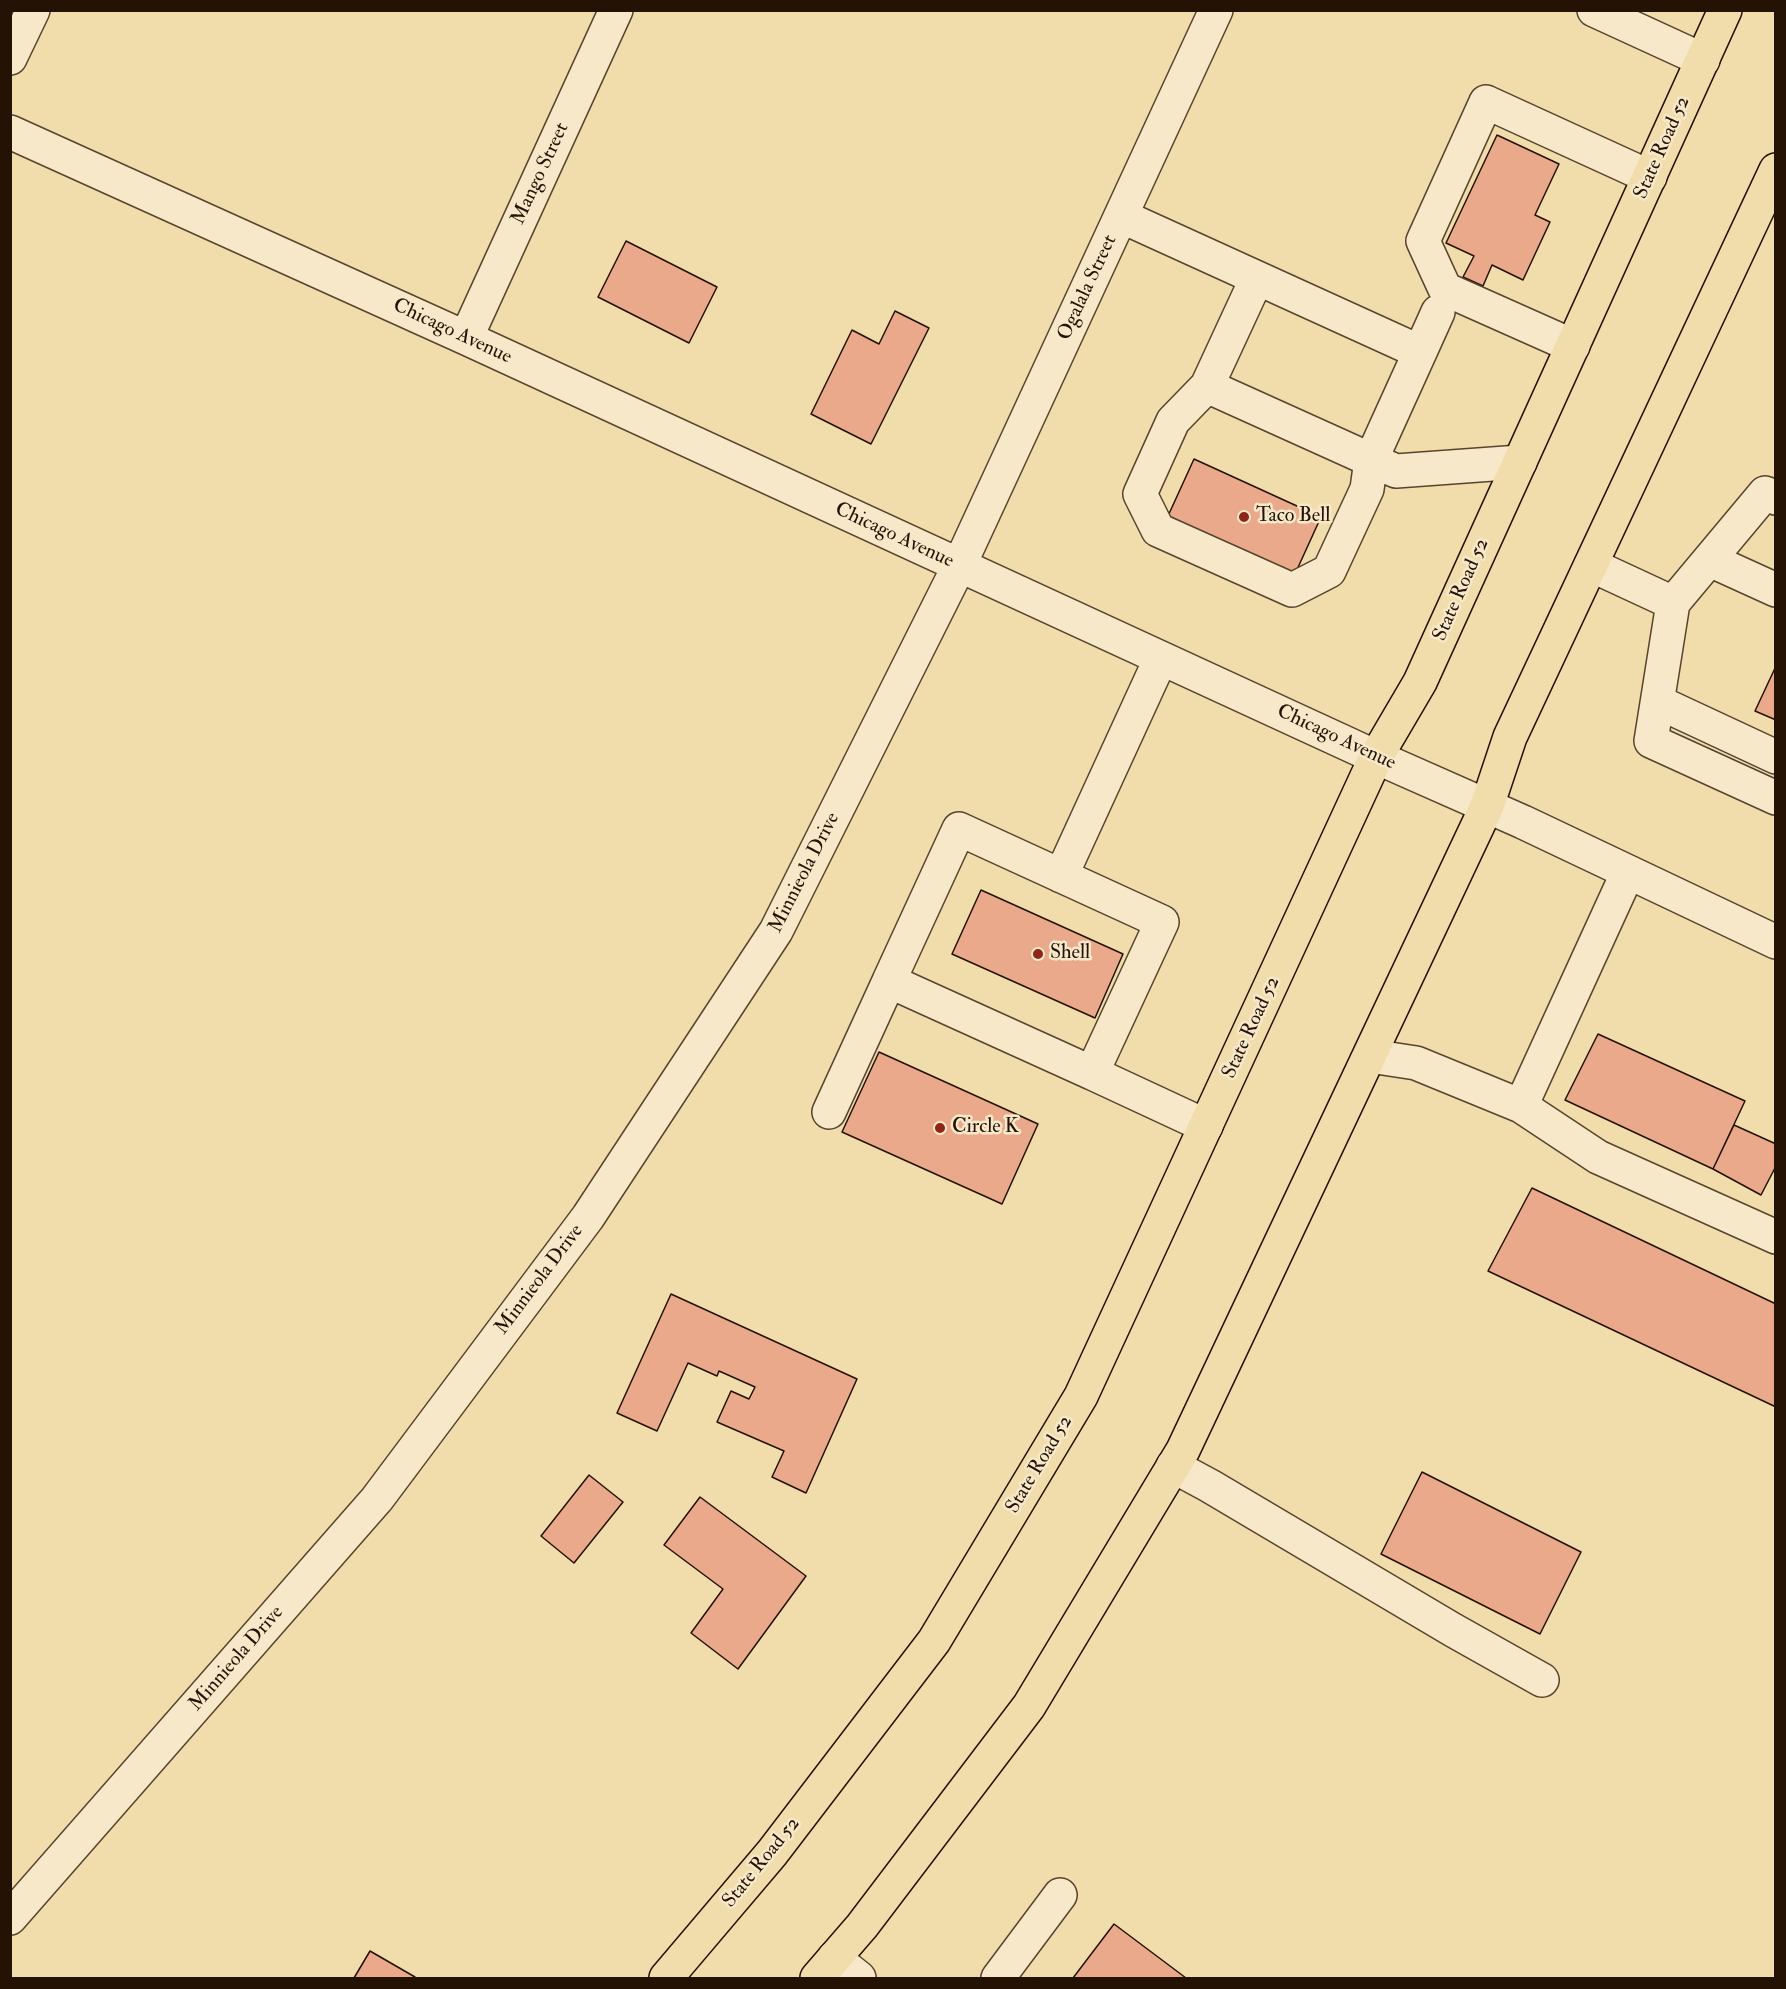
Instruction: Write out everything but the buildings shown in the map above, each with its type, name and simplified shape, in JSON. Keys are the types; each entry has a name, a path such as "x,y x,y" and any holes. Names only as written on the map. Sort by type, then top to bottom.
{"main road":[{"name":"State Road 52","path":"666,1978 772,1853 933,1641 1081,1396 1376,757 1420,682 1725,10"},
{"path":"837,1972 862,1926 1029,1706 1188,1439 1487,806 1510,737 1776,170"}],"street":[{"path":"10,58 33,10"},
{"name":"Mango Street","path":"466,338 616,10"},
{"name":"Ogalala Street","path":"959,566 1216,10"},
{"path":"1594,10 1703,60"},
{"path":"1573,346 1445,289 1423,241 1486,102 1650,177"},
{"name":"Chicago Avenue","path":"10,132 466,338 959,566 1487,806 1776,942"},
{"path":"1121,216 1420,352"},
{"path":"1257,278 1207,386 1173,421 1140,494 1158,530 1292,590 1329,571 1366,489 1371,460 1438,312"},
{"path":"1207,386 1396,471 1520,462"},
{"path":"1776,498 1765,493 1673,603 1651,741 1776,798"},
{"path":"1710,560 1776,590"},
{"path":"1591,565 1673,603"},
{"name":"Minnieola Drive","path":"10,1918 377,1499 588,1217 776,931 959,566"},
{"path":"1061,876 1161,658"},
{"path":"1658,702 1776,758"},
{"path":"829,1112 959,829 1161,922 1092,1073"},
{"path":"1521,1106 1628,872"},
{"path":"889,981 1206,1126"},
{"path":"1370,1056 1416,1063 1521,1106 1598,1157 1776,1237"},
{"path":"1173,1467 1210,1486 1542,1680"},
{"path":"998,1978 1060,1895"}],"place":[{"name":"Taco Bell","path":"1244,517"},
{"name":"Shell","path":"1038,954"},
{"name":"Circle K","path":"940,1128"}]}
